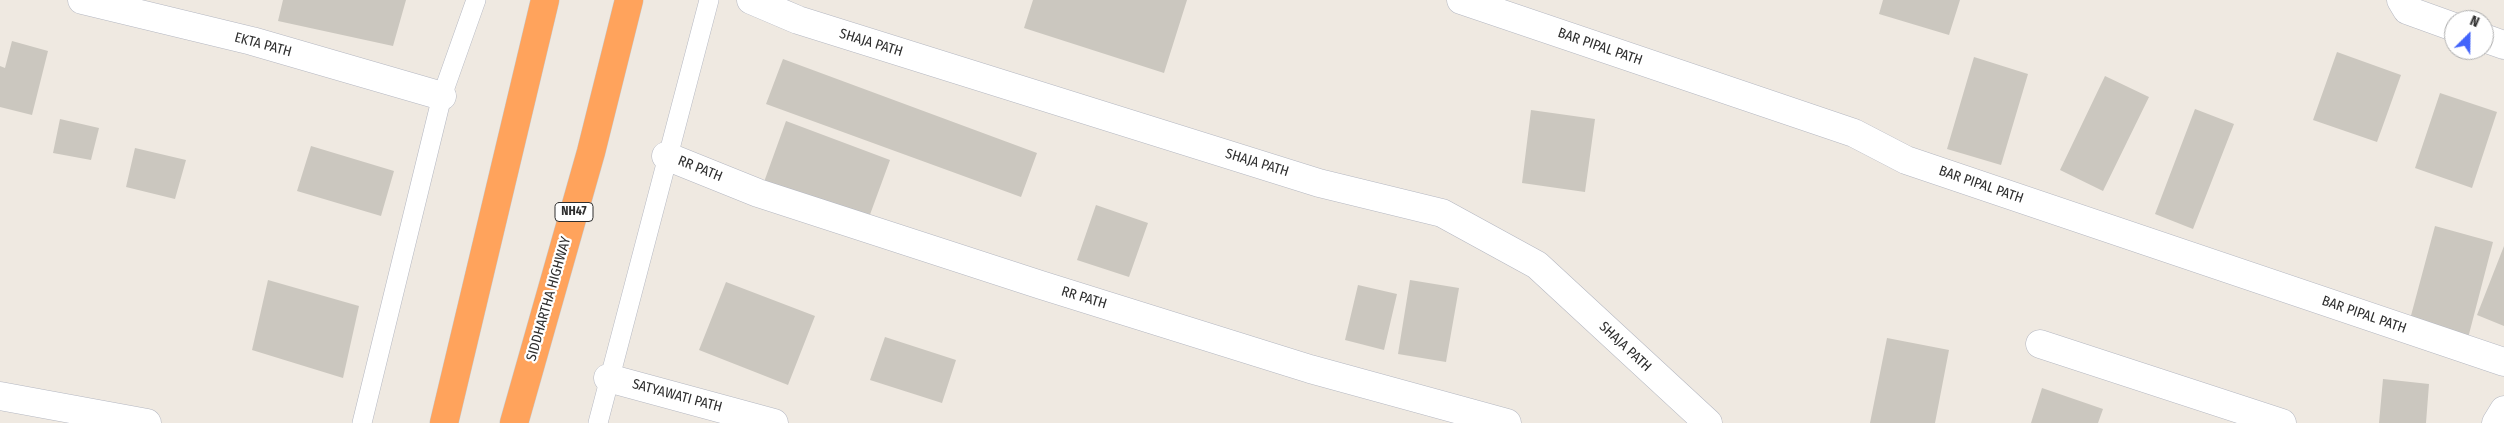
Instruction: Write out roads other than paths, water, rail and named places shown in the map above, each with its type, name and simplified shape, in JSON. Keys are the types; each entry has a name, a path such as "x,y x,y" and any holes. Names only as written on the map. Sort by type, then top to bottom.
{"highway":[{"path":"444,423 545,0"},
{"name":"SIDDHARTHA HIGHWAY","path":"514,423 591,152 629,0"}],"street":[{"name":"EKTA PATH","path":"82,0 252,41 442,96"},
{"name":"SHAJA PATH","path":"751,0 798,20 1319,183 1442,213 1537,265 1708,423"},
{"name":"BAR PIPAL PATH","path":"1461,0 1854,133 1916,163 2504,362"},
{"path":"2401,0 2407,10 2444,23"},
{"name":"RR PATH","path":"666,156 758,193 1051,288 1310,369 1507,423"},
{"path":"2040,344 2282,423"},
{"name":"SATYAWATI PATH","path":"608,378 774,423"},
{"path":"0,396 148,423"},
{"path":"2496,423 2504,410"}],"lane":[{"path":"362,423 442,96 476,0"},
{"path":"598,423 666,156 709,0"}]}
